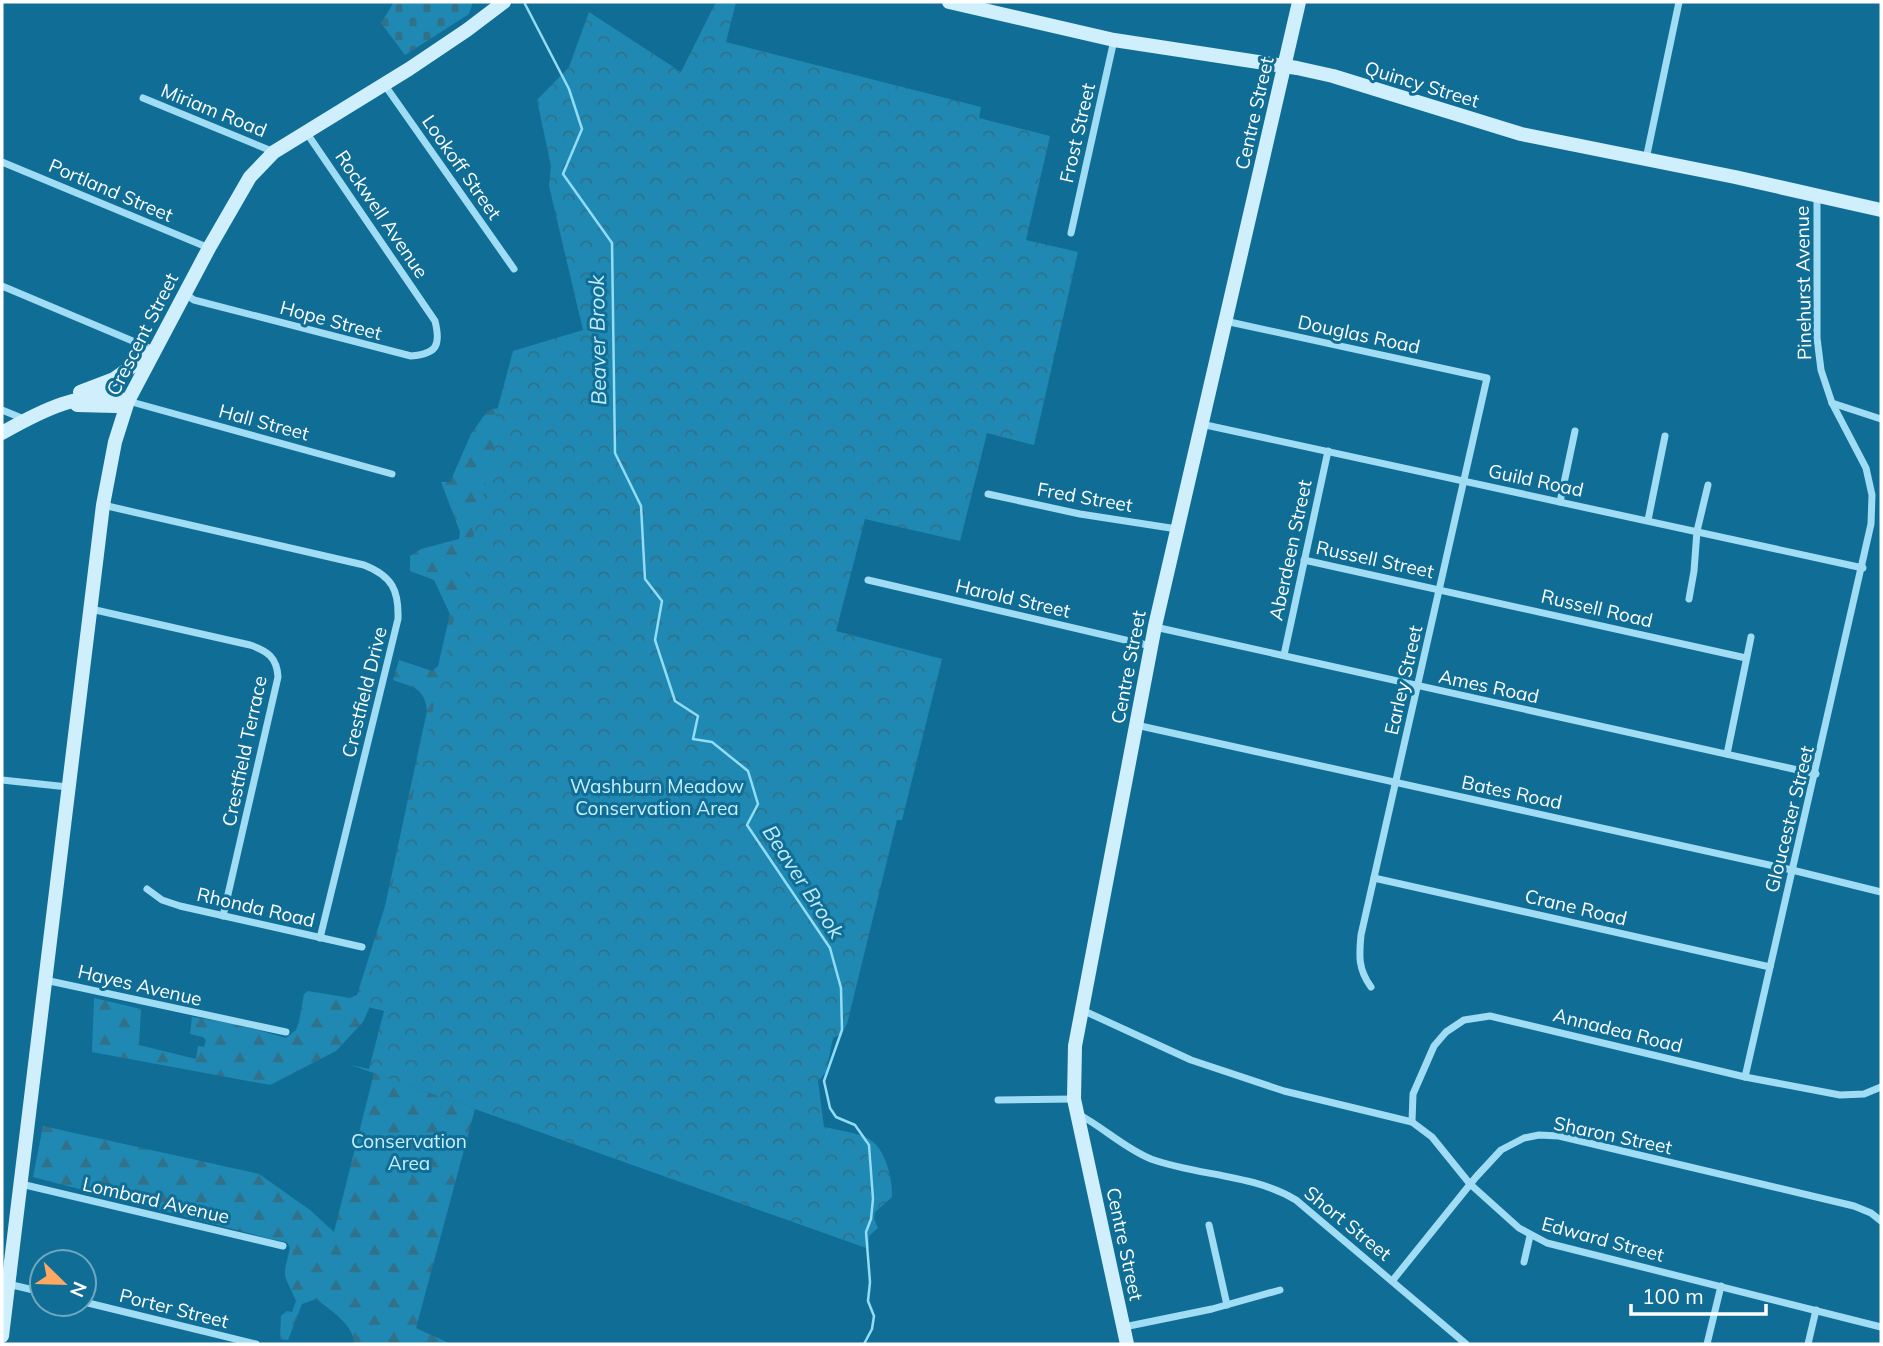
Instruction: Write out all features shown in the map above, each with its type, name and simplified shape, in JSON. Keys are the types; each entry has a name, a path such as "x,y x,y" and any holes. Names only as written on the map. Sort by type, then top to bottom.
{"main road":[{"name":"Crescent Street","path":"2,1336 103,505 115,442 128,401 250,177 274,152 467,30 504,2"},
{"name":"Quincy Street","path":"949,2 1114,40 1284,65 1333,76 1521,134 1881,210"},
{"name":"Centre Street","path":"1127,1344 1074,1099 1075,1046 1155,626 1299,2"},
{"path":"56,408 69,396 127,372 154,350"},
{"path":"2,433 80,398 98,395 128,401"}],"street":[{"path":"1645,160 1679,2"},
{"name":"Frost Street","path":"1071,233 1114,40"},
{"name":"Lookoff Street","path":"383,83 514,270"},
{"name":"Miriam Road","path":"143,98 274,152"},
{"name":"Rockwell Avenue","path":"306,132 431,315"},
{"name":"Portland Street","path":"2,162 209,248"},
{"name":"Pinehurst Avenue","path":"1817,195 1818,350 1823,381 1870,481 1871,524 1863,568"},
{"path":"2,286 154,350"},
{"name":"Hope Street","path":"185,293 194,300 411,356 427,355 434,348 439,337 431,315"},
{"name":"Douglas Road","path":"1225,321 1487,378"},
{"name":"Earley Street","path":"1371,987 1362,976 1359,962 1361,935 1487,378"},
{"name":"Hall Street","path":"128,401 392,474"},
{"path":"1832,403 1881,419"},
{"path":"2,410 27,421"},
{"name":"Guild Road","path":"1201,424 1863,568"},
{"path":"1560,502 1575,431"},
{"path":"1648,520 1665,436"},
{"name":"Aberdeen Street","path":"1284,655 1328,451"},
{"path":"1689,599 1697,531 1708,485"},
{"name":"Fred Street","path":"988,494 1080,514 1177,529"},
{"name":"Crestfield Drive","path":"103,505 363,565 378,570 393,586 399,608 398,620 320,938"},
{"name":"Russell Street","path":"1304,560 1440,589"},
{"name":"Gloucester Street","path":"1745,1077 1863,568"},
{"name":"Harold Street","path":"868,580 1151,646"},
{"name":"Russell Road","path":"1440,589 1746,658"},
{"name":"Crestfield Terrace","path":"90,609 250,645 274,658 278,677 223,916"},
{"name":"Ames Road","path":"1155,626 1816,774"},
{"path":"1727,754 1751,637"},
{"name":"Bates Road","path":"1136,725 1881,892"},
{"path":"2,780 68,787"},
{"name":"Crane Road","path":"1374,878 1770,967"},
{"name":"Rhonda Road","path":"147,889 170,904 362,947"},
{"name":"Hayes Avenue","path":"45,980 286,1032"},
{"name":"Edward Street","path":"1082,1010 1191,1060 1284,1091 1412,1122 1432,1137 1470,1184 1530,1236 1564,1249 1881,1327"},
{"name":"Annadea Road","path":"1412,1122 1413,1094 1434,1046 1446,1032 1464,1020 1490,1016 1745,1077 1840,1095 1864,1094 1881,1087"},
{"path":"998,1100 1074,1099"},
{"name":"Short Street","path":"1077,1114 1149,1158 1274,1188 1286,1194 1306,1206 1465,1344"},
{"name":"Sharon Street","path":"1393,1280 1470,1184 1501,1150 1524,1138 1539,1135 1559,1136 1854,1206 1871,1213 1881,1221"},
{"name":"Lombard Avenue","path":"21,1184 283,1246"},
{"path":"1209,1225 1227,1304"},
{"path":"1524,1262 1530,1236"},
{"path":"8,1284 28,1289"},
{"path":"1707,1344 1721,1286"},
{"path":"1123,1327 1280,1290"},
{"name":"Porter Street","path":"98,1306 256,1344"},
{"path":"1808,1344 1816,1310"}],"green space":[{"path":"394,2 473,2 469,14 405,55 381,23"},
{"name":"Washburn Meadow Conservation Area","path":"716,2 736,2 726,42 981,107 979,118 1050,136 1026,240 1078,252 1034,445 987,433 960,541 865,519 836,631 942,659 902,820 897,820 847,1024 841,1034 833,1038 826,1072 818,1081 824,1127 867,1138 879,1148 887,1164 892,1197 875,1212 874,1219 878,1228 869,1236 869,1249 351,1065 369,1069 384,1011 364,1006 496,439 490,437 513,351 583,330 549,186 551,166 537,100 569,67 589,12 681,72"},
{"path":"510,407 377,991 363,1022 336,1051 270,1085 92,1052 94,998 141,1009 139,1045 196,1059 198,1046 204,1047 206,1040 190,1034 192,1017 236,1024 286,1038 296,1030 304,994 308,991 350,998 357,995 385,906 427,711 421,693 393,680 399,660 432,671 438,666 450,614 434,580 410,571 410,556 421,549 459,539 460,532 441,482 450,482 471,434 486,413 492,409"},
{"name":"Conservation Area","path":"374,1073 475,1109 416,1328 451,1344 354,1344 346,1324 316,1299 302,1304 288,1340 280,1339 281,1316 287,1311 292,1312 296,1301 285,1275 290,1248 287,1242 33,1177 43,1126 259,1174 310,1210 334,1232"}],"waterway":[{"name":"Beaver Brook","path":"525,4 569,89 582,129 563,174 612,243 615,453 641,506 645,579 662,601 655,640 675,701 698,716 693,739 712,742 748,771 758,804 747,825 830,948 841,988 842,1030 824,1081 830,1108 836,1117 855,1125 869,1145 873,1199 871,1219 866,1232 870,1282 868,1301 874,1316 872,1329 864,1344"}]}
